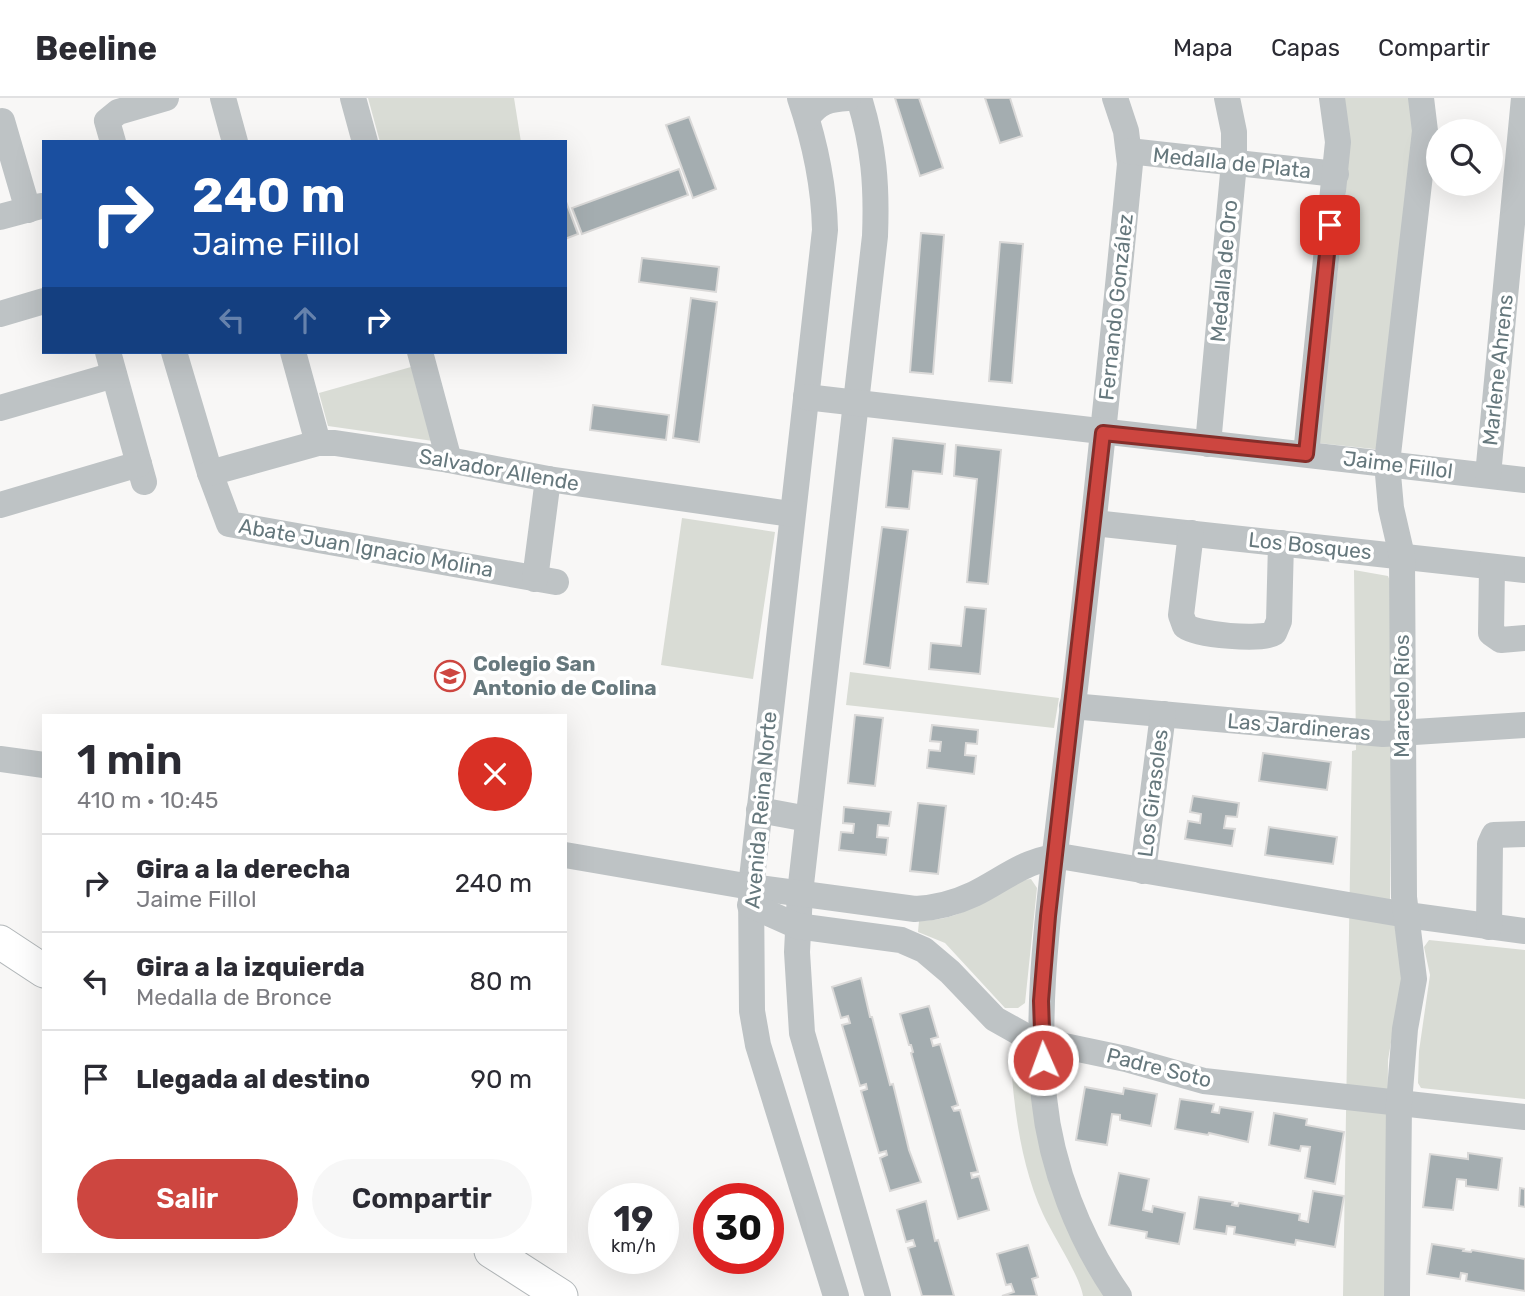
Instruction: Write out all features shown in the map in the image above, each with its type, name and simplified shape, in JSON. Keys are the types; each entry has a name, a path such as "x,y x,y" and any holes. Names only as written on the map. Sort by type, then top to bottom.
{"main road":[{"path":"0,942 42,970"},
{"path":"494,1253 561,1296"}],"street":[{"path":"110,131 118,112 166,98"},
{"path":"223,98 234,140"},
{"path":"353,98 364,140"},
{"name":"Fernando González","path":"1115,98 1126,131 1130,164 1094,523 1042,975 1042,1041 1044,1099 1065,1190 1079,1225 1119,1296"},
{"name":"Medalla de Oro","path":"1208,444 1234,163 1234,132 1227,98"},
{"path":"1306,454 1336,174 1338,142 1332,98"},
{"name":"Marcelo Ríos","path":"1397,1296 1399,1103 1405,1028 1414,979 1404,897 1402,556 1391,508 1387,463 1424,131 1421,98"},
{"name":"Marlene Ahrens","path":"1488,475 1521,180 1524,98"},
{"path":"803,108 831,99 854,100 873,153 877,190 875,236 797,926 802,1033 878,1296"},
{"name":"Avenida Reina Norte","path":"803,108 822,177 825,230 750,896 752,1011 758,1045 836,1296"},
{"path":"0,218 34,208 7,119"},
{"name":"Medalla de Plata","path":"1129,151 1336,174"},
{"path":"0,314 42,302"},
{"path":"175,354 210,473"},
{"path":"294,354 317,443"},
{"path":"421,354 449,460"},
{"path":"0,408 111,363 142,473 0,505"},
{"path":"806,397 1103,433"},
{"name":"Jaime Fillol","path":"1103,433 1525,480"},
{"name":"Salvador Allende","path":"210,473 317,443 335,443 449,460 548,479 791,514"},
{"name":"Abate Juan Ignacio Molina","path":"210,473 229,524 545,580 548,479"},
{"name":"Los Bosques","path":"1094,523 1525,570"},
{"path":"1191,533 1181,615 1185,626 1197,631 1260,637 1274,633 1279,621 1280,543"},
{"path":"1492,567 1491,633 1501,640 1525,638"},
{"name":"Las Jardineras","path":"1072,706 1367,734 1525,725"},
{"name":"Los Girasoles","path":"1143,871 1163,715"},
{"path":"0,759 42,765"},
{"path":"759,810 808,819"},
{"path":"1489,927 1490,844 1494,835 1525,834"},
{"name":"Padre Soto","path":"567,855 750,896 797,926 901,940 925,950 995,1019 1031,1039 1126,1059 1204,1081 1525,1117"},
{"path":"750,896 800,893 915,909 930,908 970,896 1008,873 1055,857 1407,915 1525,930"}],"shaded area":[{"path":"368,98 514,98 521,140 379,140"},
{"path":"1341,98 1411,98 1415,128 1383,450 1318,443 1346,197 1346,152"},
{"path":"411,367 433,441 328,426 319,393"},
{"path":"682,518 775,532 753,679 661,665"},
{"path":"1354,570 1388,576 1392,586 1390,900 1403,971 1388,1060 1386,1296 1343,1296 1352,751 1356,750"},
{"path":"850,672 1059,698 1054,728 846,705"},
{"path":"1031,879 1037,888 1025,1003 1018,1008 1005,1008 945,943 918,932 919,921 955,915 1006,887"},
{"path":"1429,940 1525,950 1525,1099 1421,1088 1418,1083 1419,1051 1430,975 1424,947"},
{"path":"1027,1060 1038,1134 1108,1296 1083,1296 1077,1278 1047,1223 1036,1196 1020,1140 1011,1062"}],"building":[{"path":"895,98 919,98 943,168 920,176"},
{"path":"985,98 1010,98 1022,136 1000,143"},
{"path":"689,117 716,189 693,198 666,125"},
{"path":"679,169 688,195 582,234 572,208"},
{"path":"567,204 578,234 567,238"},
{"path":"921,233 944,235 933,374 910,372"},
{"path":"1000,242 1023,244 1012,383 989,381"},
{"path":"642,258 719,267 716,292 639,282"},
{"path":"691,298 717,302 699,442 673,438"},
{"path":"593,405 669,415 666,440 590,430"},
{"path":"893,438 945,444 942,474 913,471 909,509 886,507"},
{"path":"956,445 1001,450 988,584 967,582 977,479 954,476"},
{"path":"882,527 908,530 890,668 864,664"},
{"path":"965,607 986,609 980,674 929,669 931,643 961,646"},
{"path":"855,715 883,718 875,786 848,783"},
{"path":"932,725 978,730 977,744 966,743 965,755 976,756 974,774 927,768 929,750 940,751 941,742 930,741"},
{"path":"1263,753 1331,762 1327,790 1259,781"},
{"path":"1193,796 1239,803 1237,817 1226,816 1224,828 1235,829 1232,846 1185,839 1188,821 1200,823 1201,814 1190,812"},
{"path":"918,803 946,806 938,874 910,871"},
{"path":"844,807 891,812 889,826 878,825 877,837 888,838 886,855 839,850 841,832 853,833 854,824 843,823"},
{"path":"1269,827 1337,837 1333,864 1265,855"},
{"path":"861,978 890,1085 893,1084 909,1150 921,1182 890,1191 880,1158 887,1155 886,1151 879,1153 861,1091 867,1089 866,1084 860,1086 842,1025 850,1023 848,1016 841,1018 832,987"},
{"path":"929,1006 938,1037 931,1039 933,1046 940,1044 958,1105 952,1107 954,1111 960,1110 978,1172 971,1173 972,1178 979,1176 989,1210 958,1219 911,1053 913,1052 900,1014"},
{"path":"1085,1087 1123,1094 1124,1088 1157,1094 1151,1126 1120,1120 1120,1115 1112,1114 1107,1145 1076,1140"},
{"path":"1180,1099 1214,1104 1212,1112 1219,1113 1220,1107 1253,1112 1248,1142 1175,1129"},
{"path":"1274,1113 1307,1119 1306,1125 1344,1132 1335,1184 1305,1178 1310,1147 1301,1146 1300,1151 1269,1145"},
{"path":"1468,1153 1502,1158 1498,1190 1466,1186 1466,1180 1457,1179 1453,1210 1423,1207 1430,1154 1468,1159"},
{"path":"1119,1173 1149,1179 1143,1210 1152,1212 1153,1206 1185,1213 1179,1244 1146,1238 1147,1232 1109,1225"},
{"path":"1520,1188 1525,1189 1525,1207 1519,1206"},
{"path":"1313,1191 1344,1196 1335,1247 1296,1240 1295,1245 1234,1234 1235,1227 1227,1226 1226,1234 1194,1229 1199,1197 1233,1202 1232,1205 1238,1206 1239,1203 1300,1214 1299,1220 1308,1222"},
{"path":"926,1201 935,1241 938,1240 954,1296 922,1296 908,1248 915,1246 913,1240 906,1242 897,1210"},
{"path":"1432,1244 1525,1259 1525,1291 1466,1281 1467,1274 1461,1273 1460,1279 1427,1274"},
{"path":"1028,1245 1038,1277 1032,1279 1037,1296 1002,1296 1014,1292 1011,1284 1006,1285 997,1254"}],"place":[{"name":"Colegio San Antonio de Colina","path":"450,676"}],"route":[{"path":"1043,1060 1042,975 1103,433 1306,454 1330,225"}]}
